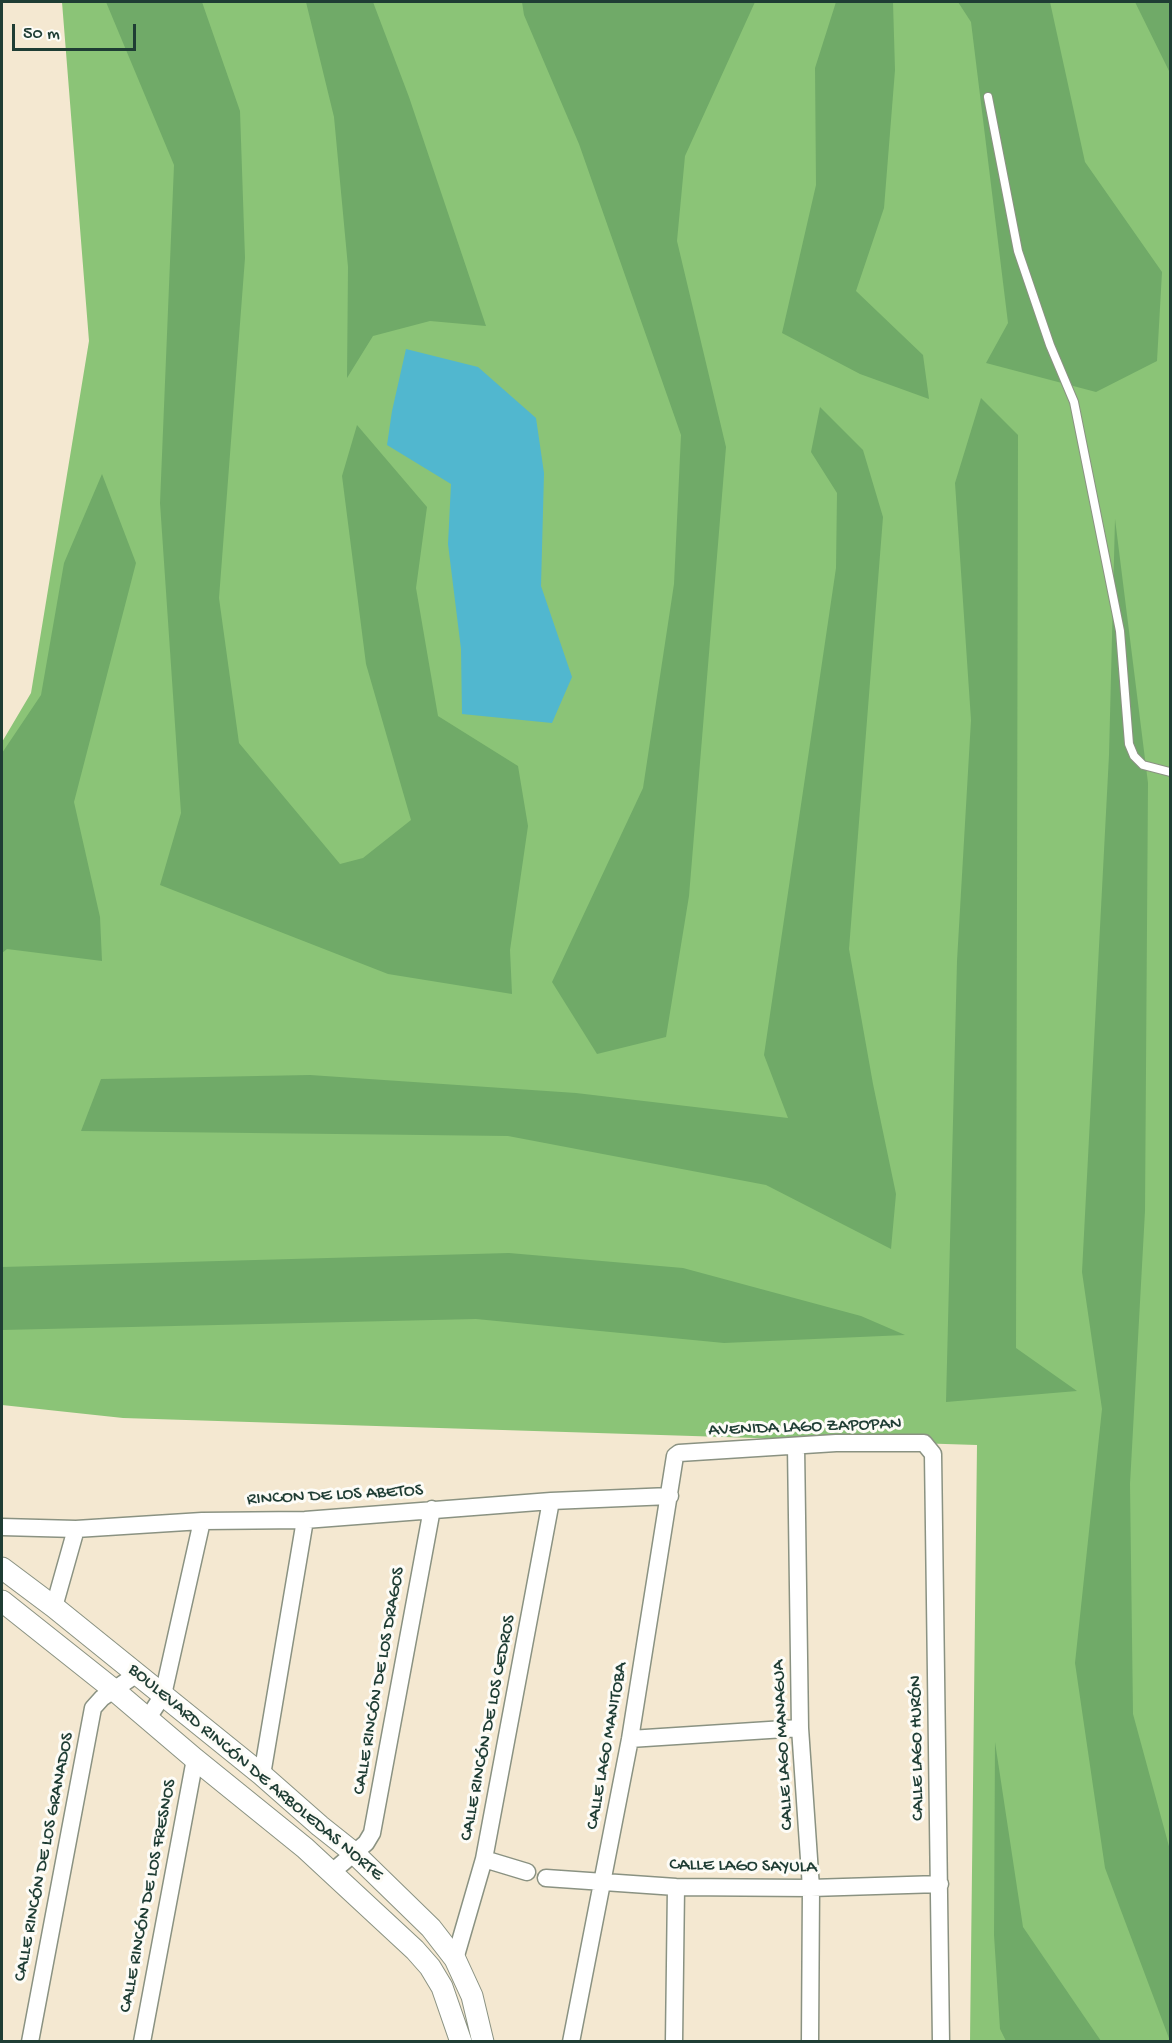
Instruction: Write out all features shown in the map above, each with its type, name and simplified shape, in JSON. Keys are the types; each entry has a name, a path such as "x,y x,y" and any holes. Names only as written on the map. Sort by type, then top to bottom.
{"street":[{"name":"AVENIDA LAGO ZAPOPAN","path":"675,1456 679,1453 836,1443 924,1443 933,1454"},
{"name":"CALLE LAGO MANAGUA","path":"796,1446 800,1728 812,1888 810,2042"},
{"name":"CALLE LAGO HURÓN","path":"933,1454 941,2042"},
{"name":"CALLE LAGO MANITOBA","path":"571,2042 630,1739 675,1456"},
{"name":"RINCON DE LOS ABETOS","path":"2,1527 76,1529 202,1521 306,1520 432,1509 670,1496"},
{"name":"CALLE RINCÓN DE LOS CEDROS","path":"455,1959 484,1859 551,1502"},
{"name":"CALLE RINCÓN DE LOS DRAGOS","path":"332,1872 366,1843 372,1833 432,1509"},
{"path":"262,1775 306,1520"},
{"path":"147,1718 163,1695 202,1521"},
{"path":"54,1607 76,1529"},
{"name":"BOULEVARD RINCÓN DE ARBOLEDAS NORTE","path":"2,1568 54,1607 262,1775 354,1853 431,1928 455,1959 472,1996 483,2042"},
{"name":"BOULEVARD RINCÓN DE ARBOLEDAS NORTE","path":"2,1601 305,1848 415,1950 430,1967 442,1987 461,2042"},
{"name":"CALLE RINCÓN DE LOS GRANADOS","path":"30,2042 93,1708 102,1698 138,1674"},
{"path":"630,1739 800,1728"},
{"name":"CALLE RINCÓN DE LOS FRESNOS","path":"142,2042 195,1759"},
{"path":"305,1848 320,1826"},
{"path":"484,1859 527,1872"},
{"name":"CALLE LAGO SAYULA","path":"546,1878 676,1887 812,1888 940,1884"},
{"path":"674,2042 676,1887"}],"lane":[{"path":"988,97 1018,251 1050,345 1074,402 1120,631 1129,744 1134,756 1143,765 1170,772"}],"green space":[{"path":"62,2 1170,2 1170,2041 970,2041 977,1445 123,1418 2,1405 2,742 31,693 89,341"},
{"path":"106,2 202,2 240,111 245,258 219,598 239,743 340,864 363,858 411,820 366,664 342,476 357,425 427,507 416,588 438,716 518,766 528,826 510,950 512,994 388,974 160,885 181,813 160,503 174,165"},
{"path":"306,2 373,2 409,97 486,326 430,321 373,336 347,378 348,267 334,117"},
{"path":"522,2 755,2 685,156 677,241 726,447 689,896 666,1037 597,1054 552,982 643,788 674,584 681,435 579,144 524,15"},
{"path":"836,2 893,2 895,70 884,208 856,291 923,355 929,399 860,374 782,333 816,185 815,68"},
{"path":"958,2 1050,2 1085,162 1162,272 1157,361 1096,392 986,363 1008,323 971,22"},
{"path":"1135,2 1170,2 1170,73"},
{"path":"981,398 1018,435 1016,1348 1077,1391 946,1402 957,961 971,720 955,483"},
{"path":"820,407 863,450 883,517 849,949 873,1084 896,1194 891,1249 766,1185 508,1136 81,1131 101,1079 310,1075 576,1093 788,1118 764,1055 836,568 837,493 811,452"},
{"path":"102,474 136,563 74,802 100,917 102,961 7,949 2,953 2,753 41,695 64,563"},
{"path":"1115,519 1148,783 1145,1211 1130,1484 1133,1714 1170,1850 1170,2041 1105,1868 1075,1663 1102,1409 1082,1272 1109,755"},
{"path":"509,1253 683,1268 861,1316 905,1335 724,1343 476,1319 2,1330 2,1267"},
{"path":"995,1742 1023,1927 1101,2041 1006,2041 1000,2029 994,1935"}],"water":[{"path":"406,349 478,367 536,418 544,473 541,586 572,677 552,723 462,714 461,649 448,544 451,484 387,445"}]}
